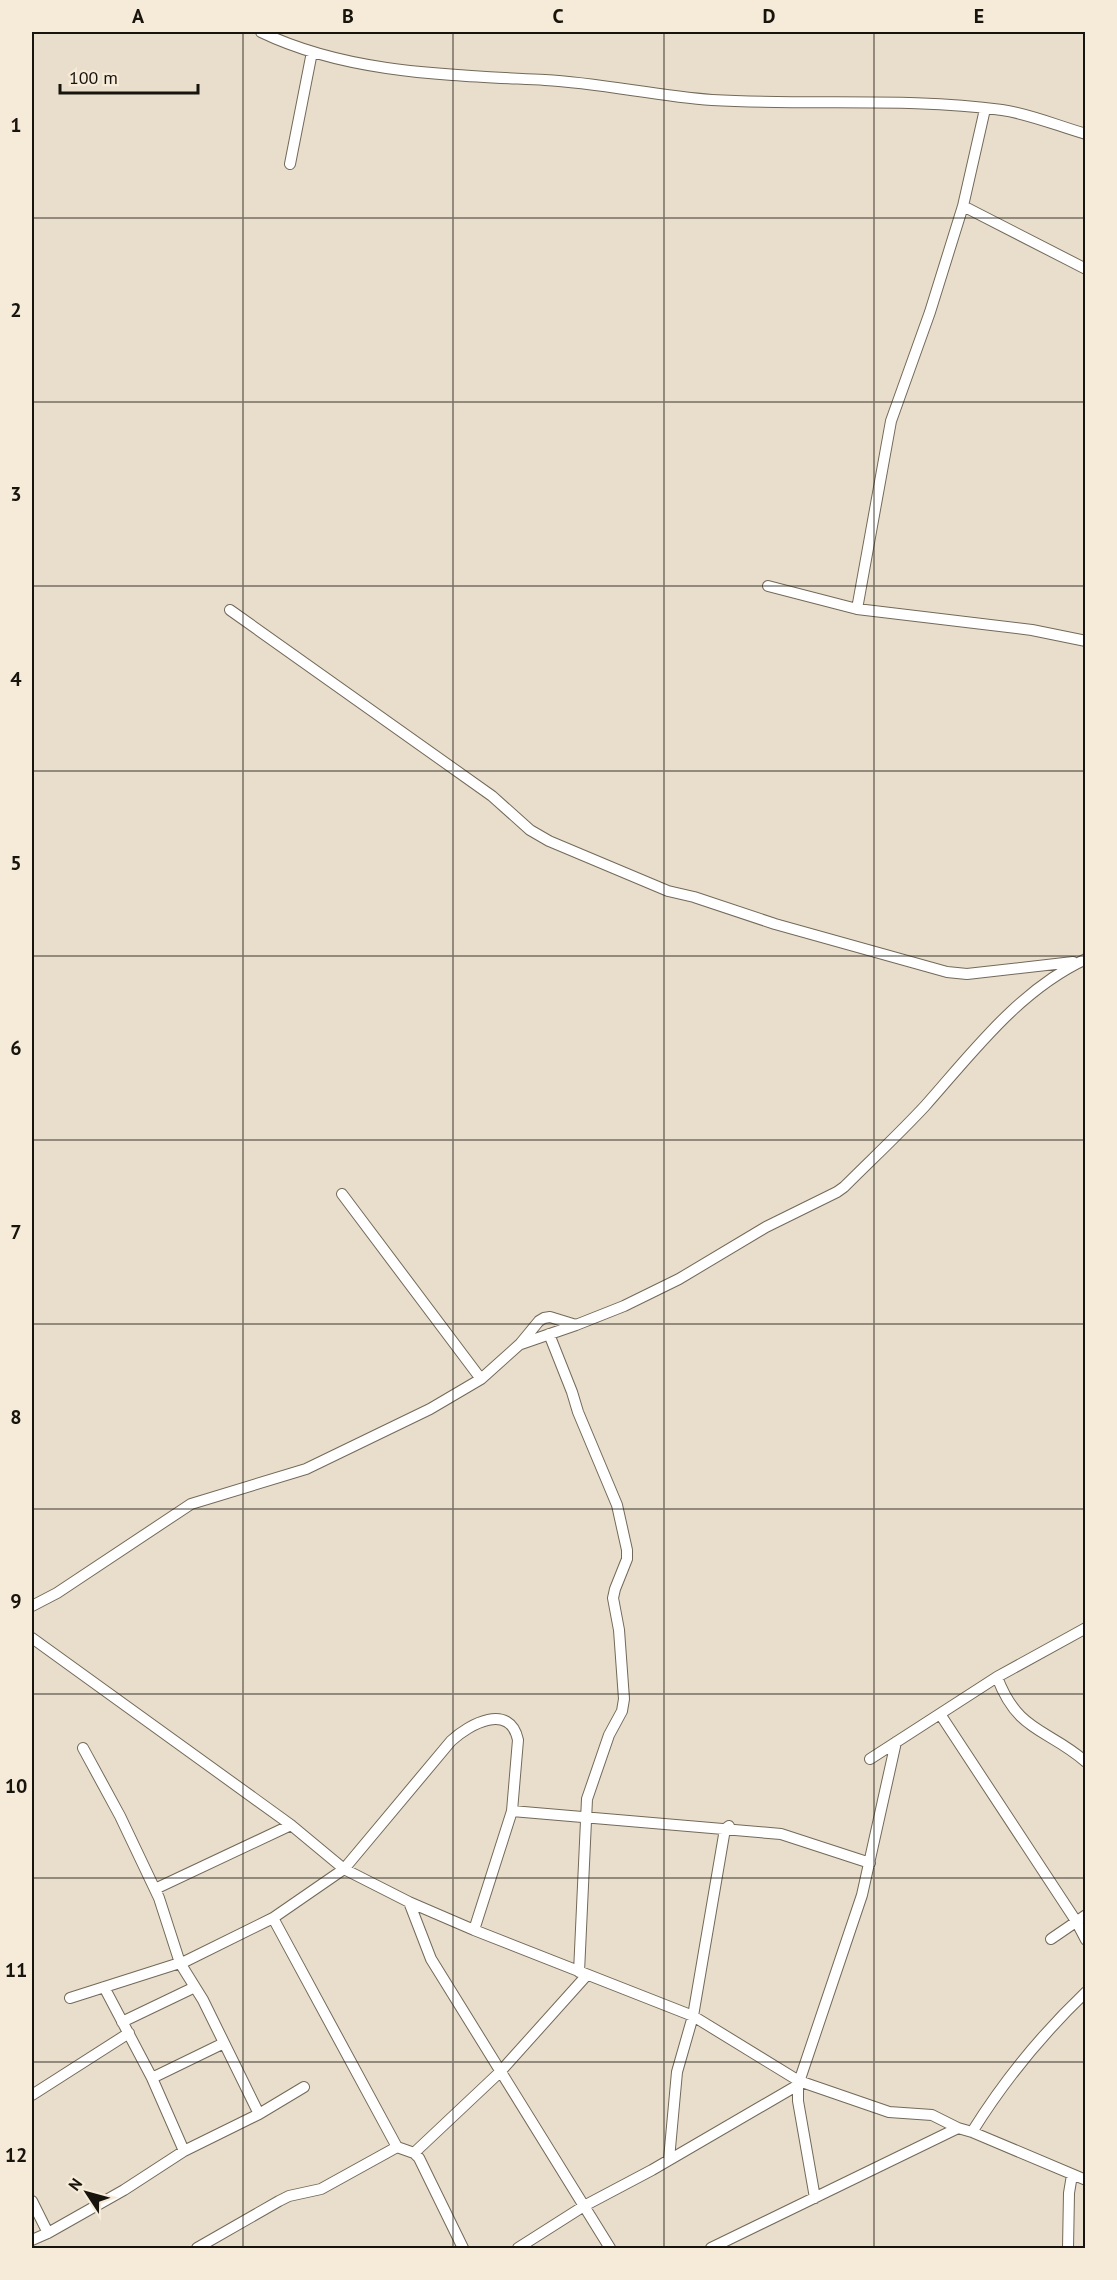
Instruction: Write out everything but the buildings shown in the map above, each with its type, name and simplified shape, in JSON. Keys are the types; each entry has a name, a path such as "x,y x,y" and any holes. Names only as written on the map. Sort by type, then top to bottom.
{"street":[{"path":"261,32 312,52 390,68 434,74 549,81 711,100 914,104 985,109 1014,113 1086,134"},
{"path":"290,164 312,52"},
{"path":"857,609 891,421 930,312 963,206 985,109"},
{"path":"963,206 1086,269"},
{"path":"768,586 857,609 1032,630 1086,641"},
{"path":"230,610 492,796 530,830 549,841 668,891 694,897 775,924 947,972 967,974 1082,960"},
{"path":"520,1344 624,1306 679,1279 766,1227 844,1187 924,1107 1001,1021 1057,975 1082,960"},
{"path":"342,1194 481,1379"},
{"path":"32,1606 57,1593 191,1504 306,1469 430,1409 481,1379 520,1344 544,1318 550,1317 576,1325"},
{"path":"414,2153 500,2072 583,1973 587,1799 609,1735 622,1710 624,1699 620,1640 614,1598 615,1589 627,1559 627,1550 617,1505 578,1412 549,1334"},
{"path":"870,1759 997,1677 1086,1628"},
{"path":"32,1638 291,1825 344,1869 409,1902 474,1930 693,2016 798,2083 889,2112 932,2115 958,2128 1086,2180"},
{"path":"997,1677 1005,1698 1020,1717 1086,1762"},
{"path":"940,1714 1081,1918 1086,1940"},
{"path":"70,1998 180,1963 273,1918 344,1869 460,1732 492,1718 504,1719 516,1731 518,1740 512,1811 474,1930"},
{"path":"815,2198 798,2101 798,2083 862,1895 896,1742"},
{"path":"83,1748 120,1816 155,1889 180,1963 195,1987 259,2114"},
{"path":"512,1811 728,1827 781,1834 870,1863"},
{"path":"155,1889 291,1825"},
{"path":"669,2159 677,2072 693,2016 728,1827"},
{"path":"409,1902 431,1959 610,2248"},
{"path":"273,1918 397,2147 414,2153 418,2158 463,2248"},
{"path":"1051,1939 1081,1918"},
{"path":"104,1987 152,2078 184,2151"},
{"path":"123,2022 195,1987"},
{"path":"972,2132 998,2090 1019,2063 1050,2026 1086,1992"},
{"path":"32,2095 129,2033"},
{"path":"152,2078 224,2043"},
{"path":"518,2248 584,2205 669,2159 798,2083"},
{"path":"32,2240 132,2186 184,2151 259,2114 304,2087"},
{"path":"717,2247 958,2128"},
{"path":"197,2248 279,2201 289,2196 321,2189 397,2147"},
{"path":"1068,2248 1069,2193 1072,2175"},
{"path":"32,2201 48,2233"}]}
